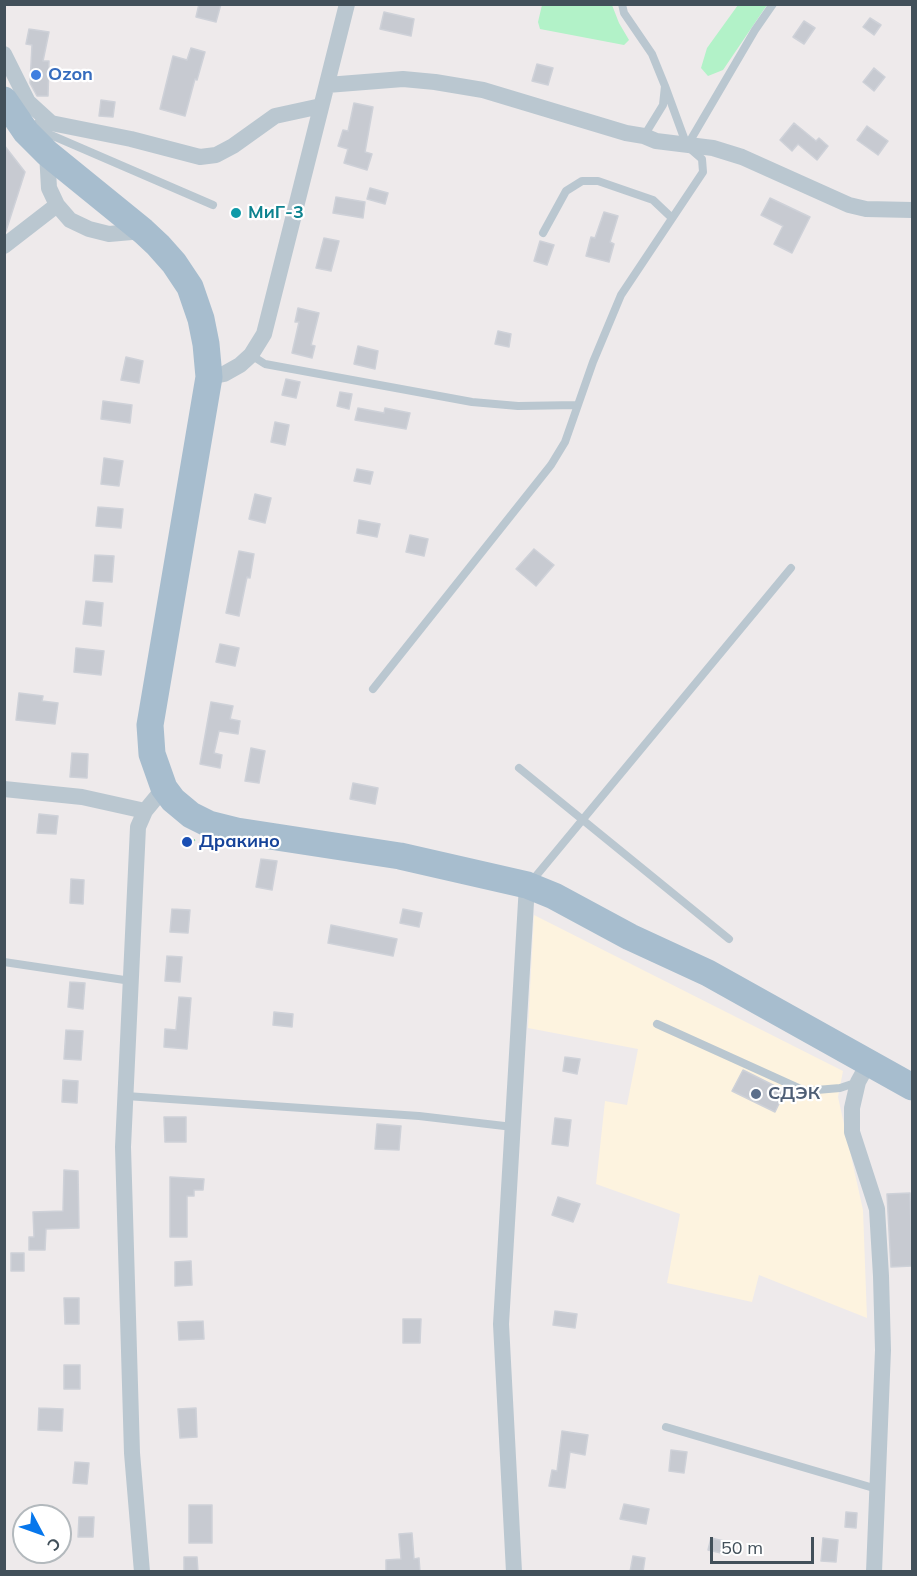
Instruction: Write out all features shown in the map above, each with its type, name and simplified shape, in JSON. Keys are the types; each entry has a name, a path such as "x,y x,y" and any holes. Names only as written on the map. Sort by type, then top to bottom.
{"main road":[{"path":"22,120 47,153 143,231 174,263 190,287 201,319 209,377 150,725 152,754 164,788 183,809 209,824 237,831 400,856 527,885 554,896 630,937 708,973 864,1072 912,1087"}],"street":[{"path":"209,377 232,370 250,355 264,334 347,4"},
{"path":"4,54 28,102 22,120 132,139 200,157 216,155 233,146 275,116 321,106"},
{"path":"327,85 403,79 483,90 626,133 644,135 656,141 713,148 742,157 849,205 866,209 912,210"},
{"path":"47,153 49,188 57,205 70,220 89,229 109,234 143,231"},
{"path":"4,246 57,205"},
{"path":"142,1572 132,1453 123,1147 138,827 145,811 164,788"},
{"path":"4,789 82,797 145,811"},
{"path":"514,1572 501,1324 527,885"},
{"path":"864,1072 852,1108 852,1132 877,1209 883,1350 874,1572"}],"lane":[{"path":"373,689 551,465 565,442 606,326 621,295 704,171 702,159 687,146 652,54 624,13 622,4"},
{"path":"687,146 755,30 773,4"},
{"path":"644,135 663,105 665,86"},
{"path":"22,120 213,205"},
{"path":"543,232 566,191 582,182 598,181 652,200 672,218"},
{"path":"250,355 265,364 472,402 518,406 578,405"},
{"path":"527,885 791,568"},
{"path":"519,768 729,939"},
{"path":"4,962 132,981"},
{"path":"657,1024 806,1091 840,1088 864,1072"},
{"path":"126,1096 419,1116 513,1127"},
{"path":"666,1427 877,1489"}],"path":[{"path":"187,842 197,839"}],"shaded area":[{"path":"534,915 843,1071 838,1097 863,1210 867,1318 759,1275 752,1302 667,1283 680,1214 596,1184 605,1101 627,1105 638,1049 528,1028"}],"green space":[{"path":"542,5 612,5 629,40 624,45 540,29 538,22"},
{"path":"738,5 767,5 723,70 708,76 701,68 707,48"}],"building":[{"path":"199,4 221,4 216,22 196,17"},
{"path":"384,12 414,19 411,36 380,29"},
{"path":"870,18 881,25 874,35 863,27"},
{"path":"804,21 815,28 804,44 793,37"},
{"path":"29,29 49,32 43,61 49,61 48,96 37,96 30,83 32,45 26,44"},
{"path":"191,48 205,52 185,116 160,109 173,56 187,60"},
{"path":"537,64 553,68 548,85 532,81"},
{"path":"874,68 885,77 874,91 863,82"},
{"path":"101,100 115,102 113,117 99,116"},
{"path":"354,103 373,107 365,152 372,154 367,170 344,163 348,149 338,146 343,130 348,131"},
{"path":"794,123 816,141 819,138 828,146 817,160 798,144 792,151 780,140"},
{"path":"867,126 888,141 878,155 857,140"},
{"path":"4,145 25,172 6,231 4,231"},
{"path":"370,188 388,193 385,204 367,199"},
{"path":"336,197 365,202 363,218 333,213"},
{"path":"770,198 810,217 792,253 774,244 783,226 761,215"},
{"path":"604,212 618,216 610,242 614,244 609,262 586,256 591,237 595,238"},
{"path":"324,238 339,241 331,271 316,268"},
{"path":"540,241 554,245 547,265 534,261"},
{"path":"298,308 319,313 311,345 315,346 312,358 292,353 299,322 295,322"},
{"path":"498,331 511,334 509,347 495,344"},
{"path":"358,346 378,351 375,369 354,364"},
{"path":"126,357 143,361 139,383 121,380"},
{"path":"286,379 300,382 296,398 282,395"},
{"path":"340,392 352,394 349,409 337,406"},
{"path":"103,401 132,405 130,423 101,419"},
{"path":"358,408 384,413 385,408 410,413 406,429 355,420"},
{"path":"275,422 289,425 285,445 271,442"},
{"path":"104,458 123,461 119,486 101,484"},
{"path":"357,469 373,472 370,484 354,481"},
{"path":"255,494 271,498 265,523 249,519"},
{"path":"98,507 123,509 121,528 96,526"},
{"path":"359,520 380,524 377,537 357,533"},
{"path":"410,535 428,539 424,556 406,552"},
{"path":"534,549 554,565 536,586 516,569"},
{"path":"239,551 254,554 239,616 226,613"},
{"path":"95,555 114,556 112,582 93,581"},
{"path":"86,601 103,603 101,626 83,624"},
{"path":"220,644 239,648 235,666 216,662"},
{"path":"76,648 104,651 101,675 74,672"},
{"path":"19,693 43,696 42,701 58,703 55,724 16,720"},
{"path":"211,702 233,706 230,719 240,721 238,734 219,731 214,753 222,755 220,768 200,764"},
{"path":"251,748 265,751 259,783 245,781"},
{"path":"72,753 88,754 87,778 70,777"},
{"path":"353,783 378,788 375,804 350,799"},
{"path":"39,814 58,816 56,834 37,833"},
{"path":"261,859 277,861 272,890 256,887"},
{"path":"71,879 84,880 83,904 70,903"},
{"path":"172,909 190,910 188,933 170,932"},
{"path":"403,909 422,913 419,927 400,923"},
{"path":"331,925 397,939 393,956 328,943"},
{"path":"167,956 182,957 180,982 165,981"},
{"path":"70,982 85,983 83,1009 68,1007"},
{"path":"179,997 191,998 187,1049 164,1047 165,1029 176,1030"},
{"path":"274,1012 293,1014 292,1027 273,1025"},
{"path":"66,1030 83,1031 81,1060 64,1059"},
{"path":"565,1057 580,1059 577,1074 563,1071"},
{"path":"743,1070 785,1091 775,1112 732,1091"},
{"path":"63,1080 78,1081 77,1103 62,1102"},
{"path":"164,1117 186,1117 186,1142 165,1142"},
{"path":"555,1118 571,1120 568,1146 552,1144"},
{"path":"377,1124 401,1126 399,1150 375,1149"},
{"path":"64,1170 78,1171 79,1228 46,1229 45,1250 29,1250 29,1237 34,1237 33,1212 63,1211"},
{"path":"170,1177 204,1179 203,1190 194,1190 194,1196 187,1196 187,1237 170,1237"},
{"path":"910,1193 912,1266 891,1267 887,1194"},
{"path":"558,1197 580,1204 573,1222 552,1215"},
{"path":"11,1253 24,1253 24,1271 11,1271"},
{"path":"191,1261 192,1285 175,1286 175,1262"},
{"path":"64,1298 79,1298 79,1324 65,1324"},
{"path":"555,1311 577,1314 575,1328 553,1325"},
{"path":"403,1319 421,1319 420,1343 403,1343"},
{"path":"203,1321 204,1339 179,1340 178,1322"},
{"path":"64,1365 80,1365 80,1389 64,1389"},
{"path":"39,1408 63,1409 62,1431 38,1430"},
{"path":"196,1408 197,1437 180,1438 178,1409"},
{"path":"562,1431 588,1435 585,1455 570,1452 565,1488 549,1486 552,1470 557,1471"},
{"path":"671,1450 687,1452 684,1473 669,1471"},
{"path":"75,1462 89,1463 87,1484 73,1483"},
{"path":"624,1504 649,1509 646,1524 620,1519"},
{"path":"189,1505 212,1505 212,1543 189,1543"},
{"path":"846,1512 857,1513 856,1528 845,1527"},
{"path":"79,1517 94,1517 93,1537 78,1537"},
{"path":"412,1533 414,1559 419,1558 420,1572 386,1572 386,1560 401,1559 399,1534"},
{"path":"711,1538 724,1541 721,1553 708,1550"},
{"path":"823,1538 838,1540 836,1562 821,1561"},
{"path":"633,1556 645,1558 643,1572 630,1572"},
{"path":"184,1557 197,1557 198,1572 184,1572"}],"place":[{"name":"Ozon","path":"36,75"},
{"name":"МиГ-3","path":"236,213"},
{"name":"Дракино","path":"187,842"},
{"name":"СДЭК","path":"756,1094"}]}
